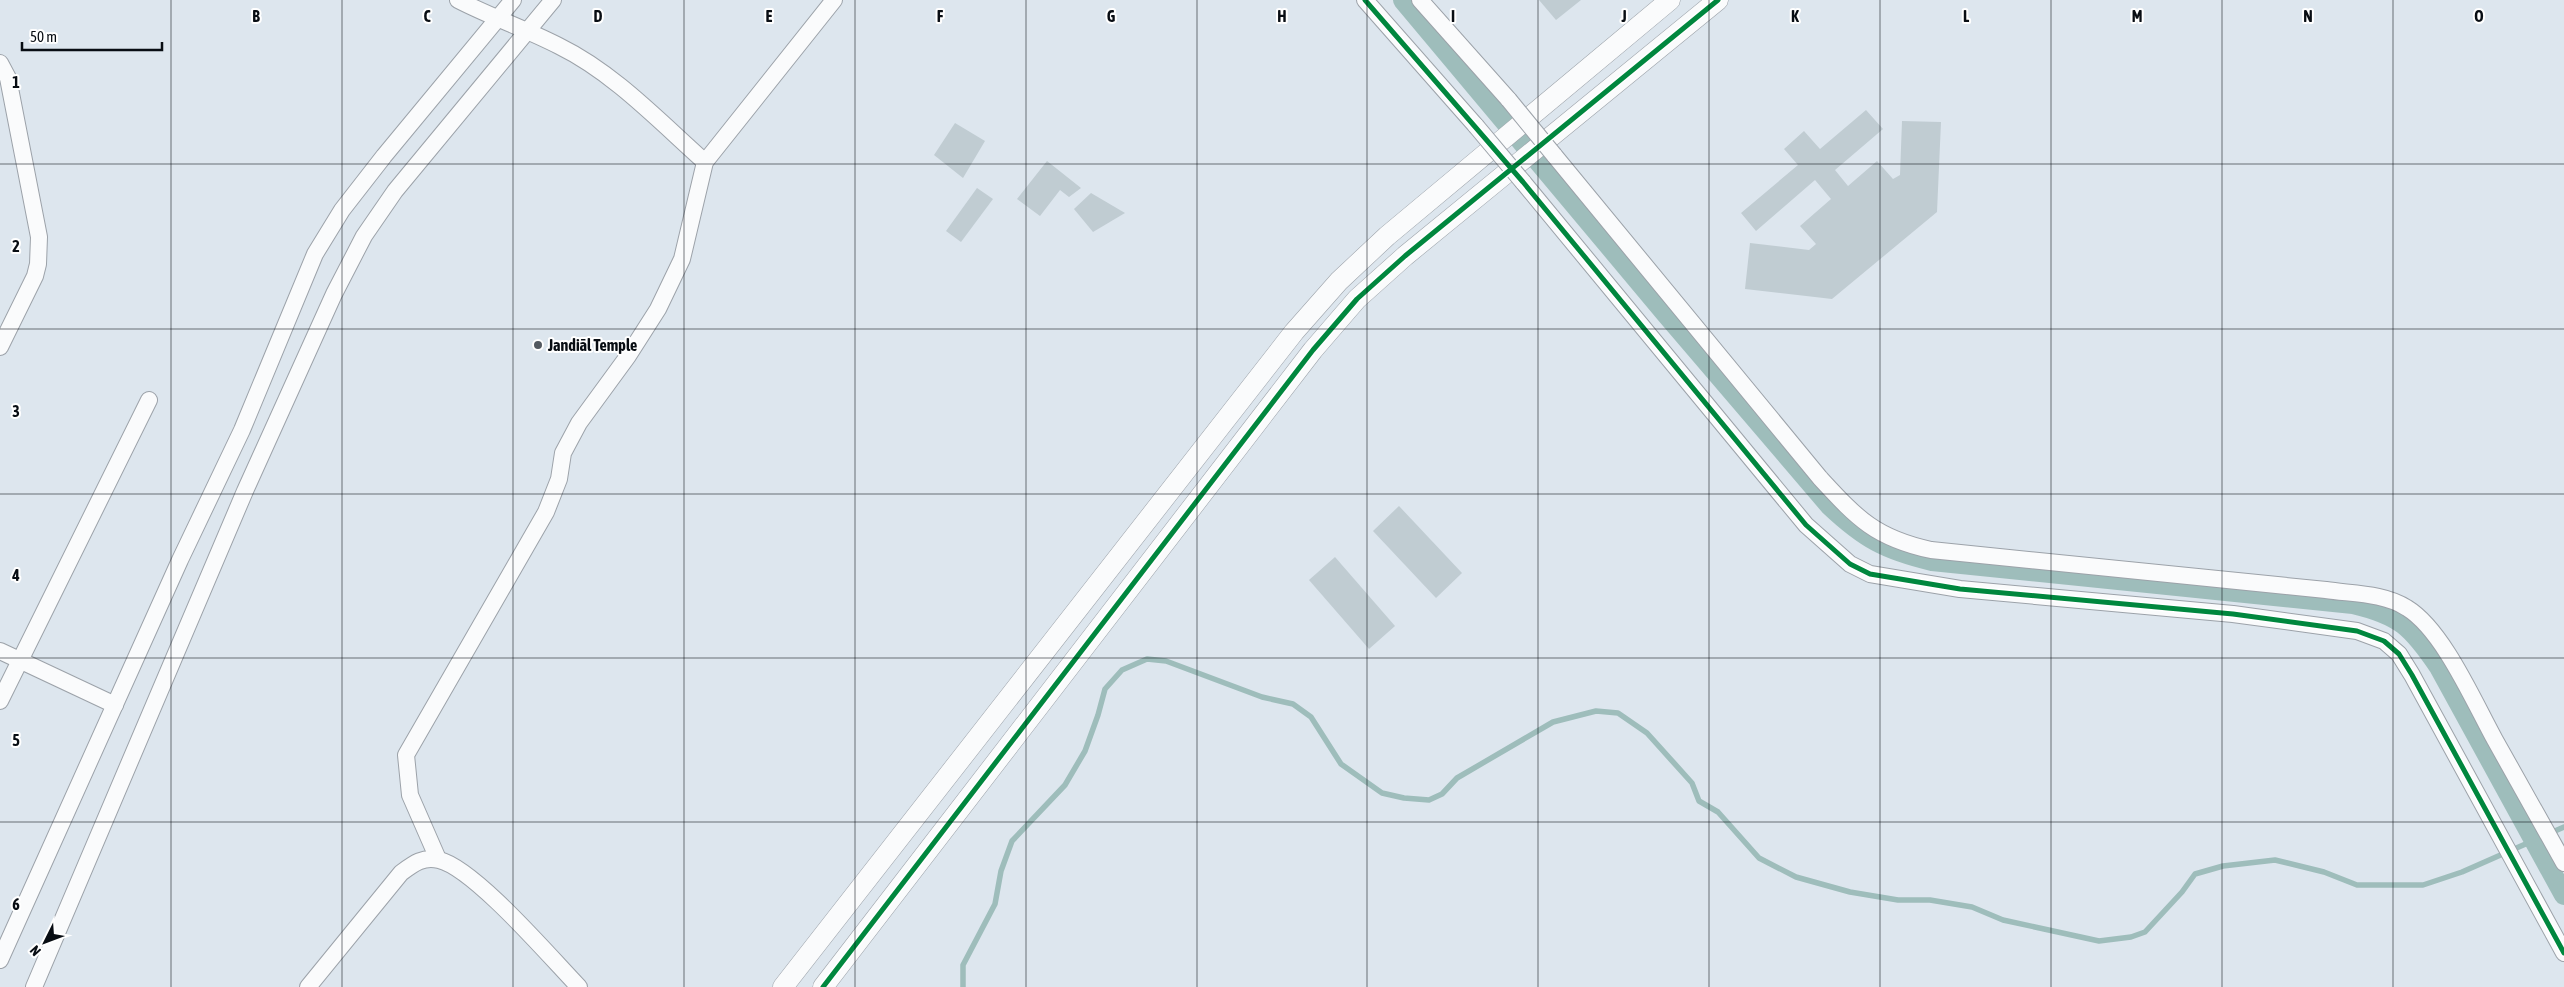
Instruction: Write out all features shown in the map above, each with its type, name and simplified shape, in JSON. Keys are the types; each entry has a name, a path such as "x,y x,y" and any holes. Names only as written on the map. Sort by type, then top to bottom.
{"street":[{"path":"458,0 559,46 614,82 704,162"},
{"path":"0,960 242,430 315,254 342,210 384,156 501,21 513,0"},
{"path":"34,987 245,491 338,285 364,236 395,191 524,31 553,0"},
{"path":"438,859 410,795 406,755 546,512 559,479 563,453 579,423 628,356 658,309 682,259 704,162 834,0"},
{"path":"1365,0 1476,126 1806,525 1850,564 1870,574 1903,581 1970,590 2233,614 2357,631 2384,641 2399,654 2564,953"},
{"path":"1420,0 1509,100 1820,478 1864,523 1896,541 1931,550 2316,589 2397,602 2417,615 2433,632 2462,679 2564,863"},
{"path":"783,987 1294,332 1339,281 1387,236 1670,0"},
{"path":"823,987 1313,350 1357,299 1405,256 1718,0"},
{"path":"0,63 8,78 38,237 38,264 35,276 0,347"},
{"path":"0,701 149,400"},
{"path":"0,651 115,705"},
{"path":"308,987 401,873 418,860 438,859 456,866 478,884 579,987"}],"building":[{"path":"1539,0 1581,0 1556,20"},
{"path":"1866,110 1883,129 1835,170 1848,186 1877,161 1893,179 1900,175 1902,121 1941,122 1937,212 1832,299 1745,289 1750,243 1809,250 1816,244 1800,226 1831,199 1815,180 1756,231 1741,213 1798,165 1784,149 1804,131 1820,149"},
{"path":"955,123 985,141 963,178 934,155"},
{"path":"1047,161 1081,188 1069,197 1060,190 1040,216 1017,199"},
{"path":"977,188 993,199 961,242 946,231"},
{"path":"1091,193 1125,213 1093,232 1074,209"},
{"path":"1399,506 1462,573 1436,598 1373,531"},
{"path":"1335,557 1395,626 1369,649 1309,580"}],"waterway":[{"path":"1403,0 1666,314 1830,506 1854,527 1877,542 1932,561 2353,604 2394,618 2412,632 2439,667 2564,895"},
{"path":"963,987 963,965 995,904 1001,871 1012,841 1065,785 1085,751 1105,689 1122,670 1147,659 1166,661 1262,697 1293,704 1311,717 1341,764 1382,793 1404,798 1429,800 1442,794 1457,778 1553,722 1596,711 1618,713 1647,733 1692,783 1699,801 1718,812 1759,858 1796,877 1850,892 1898,900 1930,900 1972,907 2003,920 2099,941 2131,937 2145,932 2182,892 2195,874 2223,866 2275,860 2324,872 2357,885 2423,885 2462,872 2564,827"}],"cycle path":[{"path":"1365,0 1523,182 1806,525 1850,564 1870,574 1960,589 2233,614 2357,631 2384,641 2399,654 2412,675 2564,953"},
{"path":"823,987 1313,350 1357,299 1405,256 1718,0"}],"place":[{"name":"Jandiāl Temple","path":"538,345"}]}
